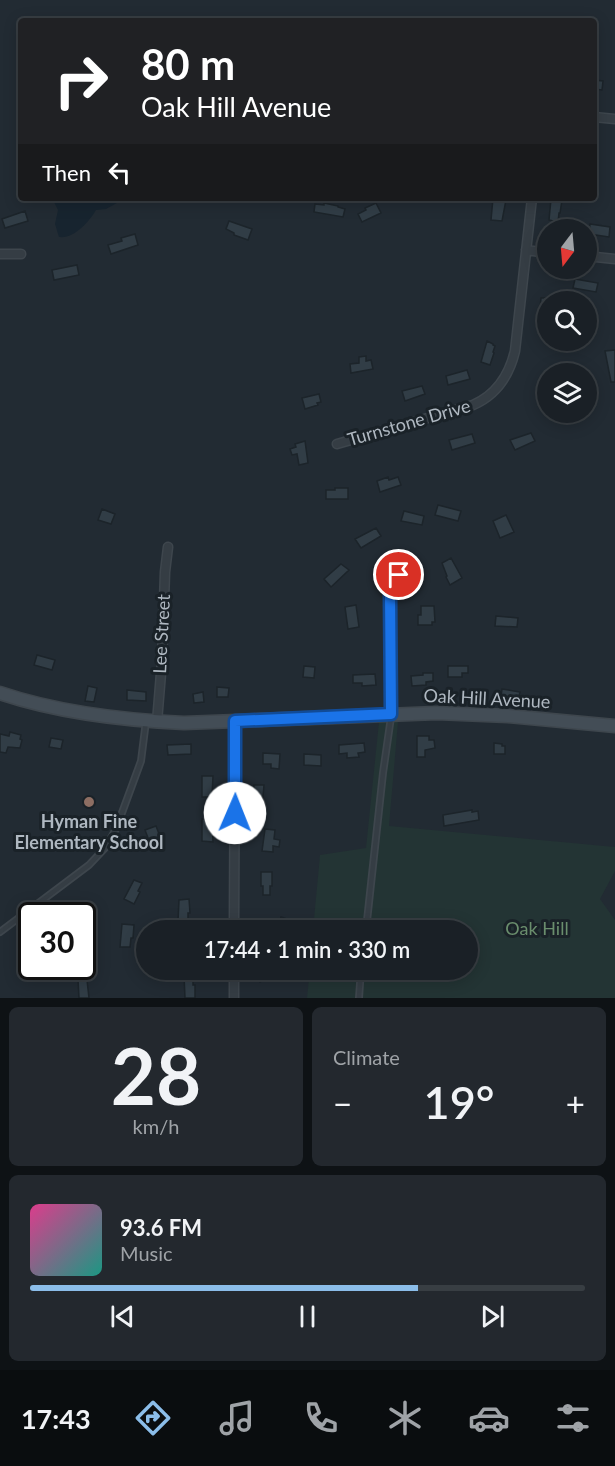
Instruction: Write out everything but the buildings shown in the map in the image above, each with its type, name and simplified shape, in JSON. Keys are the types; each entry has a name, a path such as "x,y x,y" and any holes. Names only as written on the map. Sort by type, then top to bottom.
{"main road":[{"name":"Oak Hill Avenue","path":"0,693 107,717 184,723 437,713 615,726"}],"street":[{"path":"597,117 615,119"},
{"name":"Turnstone Drive","path":"337,444 473,405 481,402 494,391 508,372 515,351 532,201"},
{"path":"526,250 537,251"},
{"path":"0,254 21,254"},
{"path":"597,257 615,259"},
{"name":"Lee Street","path":"151,721 162,661 168,547"},
{"path":"391,714 390,595 399,575"},
{"path":"234,920 235,721"},
{"path":"234,980 234,998"}],"lane":[{"path":"367,920 391,714"},
{"path":"0,932 89,865 105,848 116,829 141,761 151,721"},
{"path":"359,998 360,980"}],"green space":[{"name":"Oak Hill","path":"379,722 398,722 389,826 615,847 615,871 600,899 615,920 615,998 307,998 309,980 478,980 478,920 314,920 320,855 366,848"}],"water":[{"path":"54,201 121,201 106,209 96,210 85,224 65,237 59,237 55,224 58,210"}],"place":[{"name":"Hyman Fine Elementary School","path":"89,802"}],"route":[{"path":"235,813 235,721 391,714 390,595 399,575"}]}
